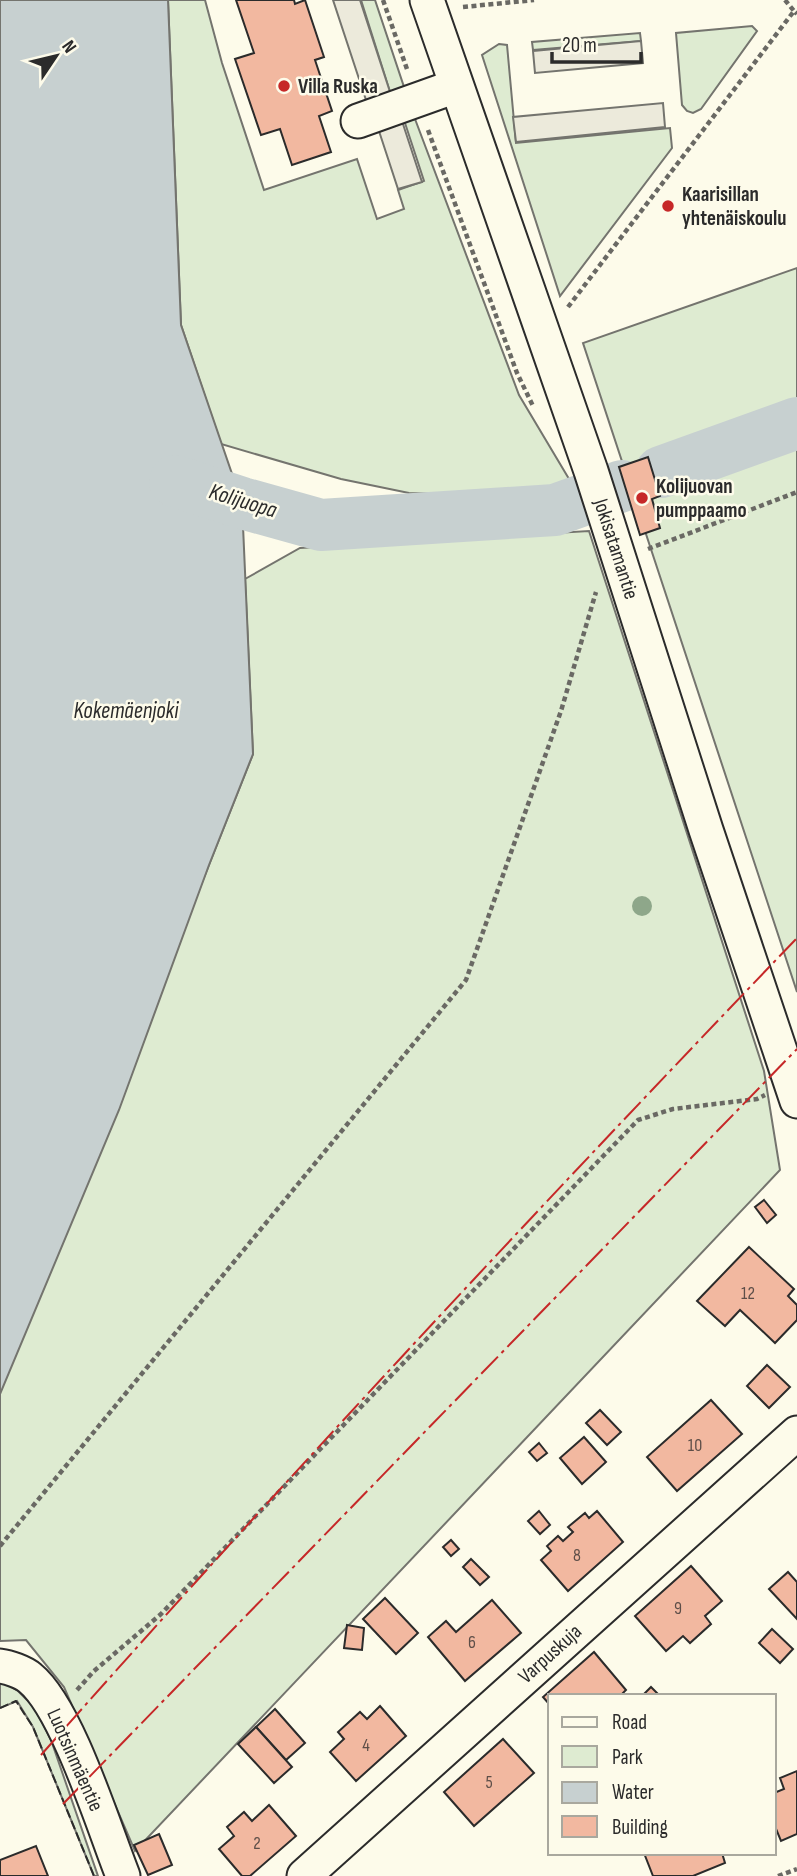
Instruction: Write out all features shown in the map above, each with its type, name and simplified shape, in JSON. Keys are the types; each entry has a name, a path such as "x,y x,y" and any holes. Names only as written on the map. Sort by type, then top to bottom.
{"street":[{"name":"Jokisatamantie","path":"443,4 456,86 591,471 794,1092"},
{"path":"358,121 456,86"},
{"name":"Varpuskuja","path":"304,1876 797,1433"},
{"name":"Luotsinmäentie","path":"1,1666 29,1677 48,1700 68,1734 123,1876"}],"path":[{"path":"383,0 517,373 535,410"},
{"path":"443,4 534,0"},
{"path":"563,314 795,12 785,0"},
{"path":"0,1546 466,980 561,711 602,568 797,492"},
{"path":"54,1710 66,1702 94,1671 161,1614 638,1120 673,1109 794,1092"},
{"path":"778,1876 797,1869"}],"green space":[{"path":"168,0 205,0 222,63 264,190 357,159 377,219 404,209 398,190 424,181 404,120 415,119 519,395 575,489 523,497 409,493 341,479 221,444 181,325"},
{"path":"361,0 375,0 405,90 391,95"},
{"path":"752,26 757,31 701,109 693,113 687,111 682,105 676,33"},
{"path":"640,33 641,41 533,50 532,42"},
{"path":"499,44 507,45 516,143 670,128 672,148 560,296 482,55"},
{"path":"797,268 797,992 583,343"},
{"path":"589,531 764,1071 780,1170 135,1851 64,1687 26,1640 0,1641 0,1392 253,754 245,579 300,548"},
{"path":"5,1683 18,1691 34,1707 51,1740 98,1876 94,1876 33,1727 17,1701 0,1708 0,1684"}],"shaded area":[{"path":"333,0 360,0 391,95 367,103"},
{"path":"641,41 643,63 535,73 533,51"},
{"path":"663,103 665,127 516,142 513,117"},
{"path":"402,121 422,182 398,189 378,128"}],"water":[{"name":"Kokemäenjoki","path":"0,0 168,0 181,325 242,503 253,754 119,1110 0,1394"}],"building":[{"name":"Villa Ruska","path":"236,0 294,0 295,4 305,0 324,57 315,60 332,111 319,116 331,152 292,165 280,129 261,135 235,59 254,53"},
{"name":"Kolijuovan pumppaamo","path":"648,457 660,496 652,499 660,528 640,535 619,467"},
{"path":"764,1200 776,1215 767,1223 755,1207"},
{"path":"749,1247 794,1289 788,1296 797,1305 797,1320 775,1343 740,1310 725,1326 697,1301"},
{"path":"767,1365 790,1387 769,1408 747,1386"},
{"path":"711,1400 742,1434 677,1491 647,1457"},
{"path":"600,1410 621,1432 607,1445 586,1423"},
{"path":"584,1437 606,1462 582,1484 560,1458"},
{"path":"539,1443 547,1453 537,1461 529,1452"},
{"path":"539,1511 550,1525 540,1534 528,1521"},
{"path":"597,1511 623,1542 568,1591 541,1560 551,1551 547,1546 558,1536 563,1541 573,1532 568,1527 585,1513 589,1518"},
{"path":"451,1540 459,1549 451,1556 443,1547"},
{"path":"471,1559 489,1577 480,1585 463,1567"},
{"path":"691,1566 722,1601 705,1616 711,1624 690,1643 683,1636 666,1651 635,1616"},
{"path":"788,1572 797,1582 797,1619 769,1589"},
{"path":"385,1598 418,1633 396,1654 363,1619"},
{"path":"492,1600 521,1633 465,1681 428,1637 446,1621 456,1632"},
{"path":"347,1625 364,1628 362,1650 344,1648"},
{"path":"772,1629 793,1649 780,1663 759,1643"},
{"path":"594,1652 626,1690 622,1694 548,1694 548,1703 543,1697"},
{"path":"651,1687 658,1694 644,1694"},
{"path":"380,1706 406,1736 356,1781 330,1752 344,1739 338,1732 360,1712 367,1719"},
{"path":"275,1709 305,1743 286,1760 256,1727"},
{"path":"256,1727 292,1767 274,1783 238,1744"},
{"path":"503,1739 534,1773 474,1826 444,1792"},
{"path":"797,1771 797,1834 781,1841 776,1829 776,1792 784,1789 780,1778"},
{"path":"269,1805 296,1836 250,1876 242,1876 219,1849 234,1836 227,1827 244,1812 252,1821"},
{"path":"159,1834 172,1865 148,1875 134,1845"},
{"path":"36,1846 48,1876 0,1876 0,1860"},
{"path":"645,1855 723,1855 725,1863 693,1876 653,1876"}],"waterway":[{"name":"Kolijuopa","path":"661,472 797,423"},
{"name":"Kolijuopa","path":"175,481 321,525 555,510 622,486"}],"fence":[{"path":"0,1708 16,1701 33,1727 94,1876"}],"power":[{"path":"41,1755 415,1343 797,938"},
{"path":"63,1804 797,1049"}],"place":[{"name":"Villa Ruska","path":"284,86"},
{"name":"Kaarisillan yhtenäiskoulu","path":"668,206"},
{"name":"Kolijuovan pumppaamo","path":"642,498"}]}
